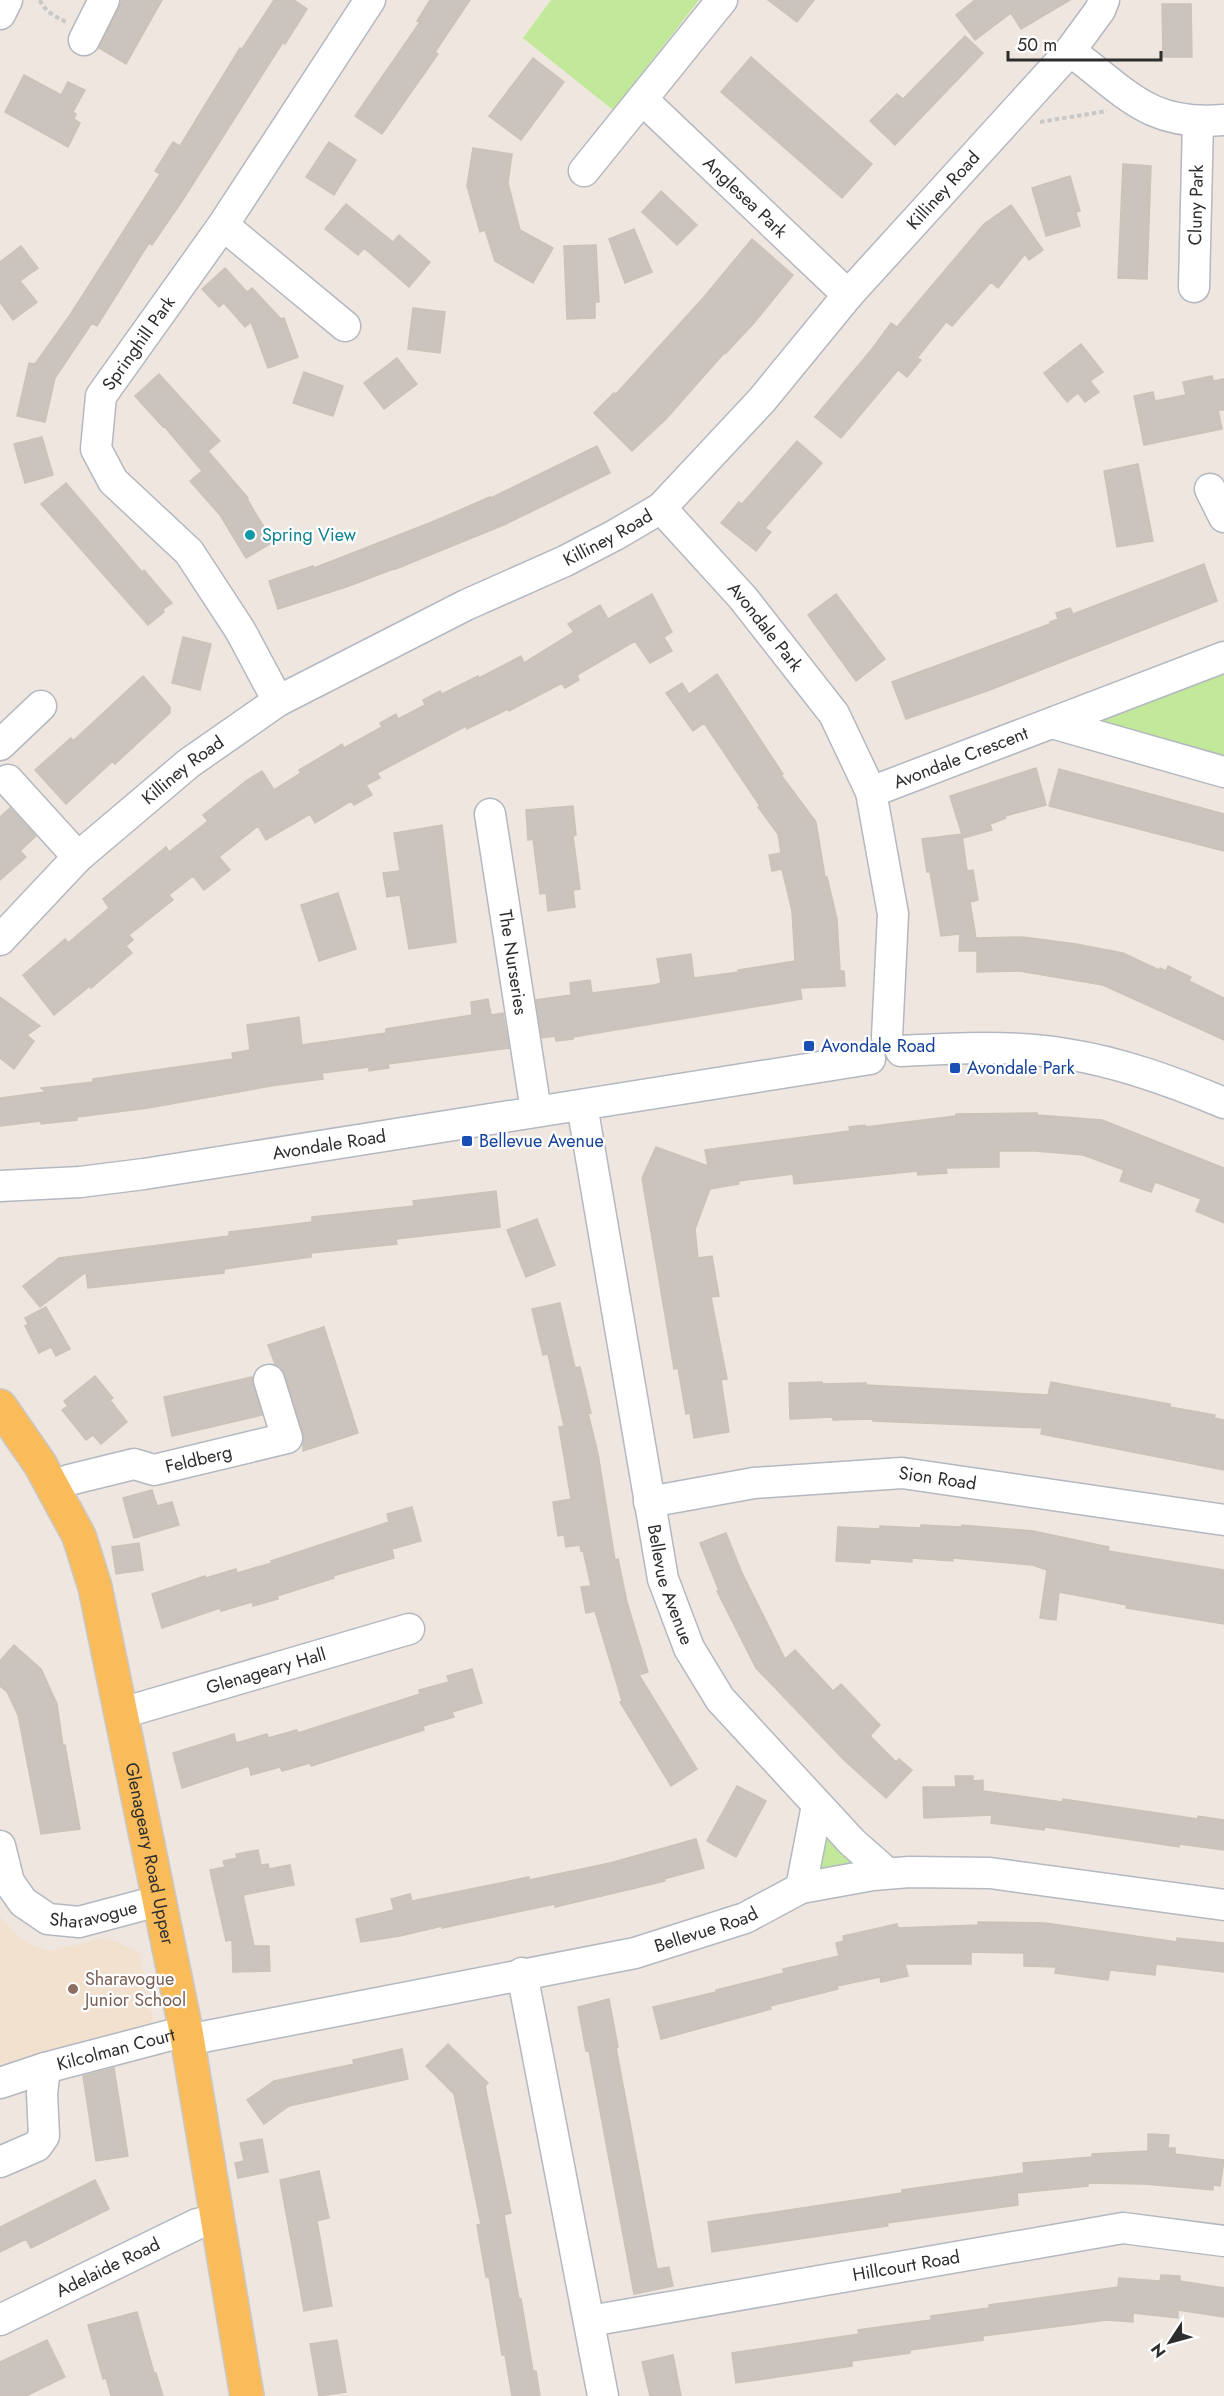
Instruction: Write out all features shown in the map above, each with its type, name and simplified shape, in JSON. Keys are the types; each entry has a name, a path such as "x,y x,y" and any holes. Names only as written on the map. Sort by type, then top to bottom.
{"main road":[{"name":"Glenageary Road Upper","path":"0,1406 40,1464 79,1536 96,1587 186,2035 247,2396"}],"street":[{"path":"0,14 7,0"},
{"path":"86,36 104,0"},
{"name":"Springhill Park","path":"278,701 240,630 189,552 113,482 96,449 100,396 223,225 370,0"},
{"path":"584,171 722,0"},
{"name":"Killiney Road","path":"0,940 78,857 189,763 278,701 466,605 585,551 661,508 762,400 848,295 1070,51 1100,10 1104,0"},
{"path":"1070,51 1140,105 1171,118 1211,121"},
{"name":"Anglesea Park","path":"643,100 848,295"},
{"name":"Cluny Park","path":"1194,287 1211,121"},
{"path":"223,225 345,326"},
{"path":"1210,489 1224,517"},
{"name":"Avondale Park","path":"661,508 743,598 834,714 871,792 893,914 889,1048"},
{"name":"Avondale Crescent","path":"871,792 1224,657"},
{"path":"0,745 41,706"},
{"name":"Avondale Crescent","path":"1052,723 1224,772"},
{"path":"8,780 78,857"},
{"name":"The Nurseries","path":"490,814 536,1111"},
{"name":"Avondale Road","path":"0,1186 80,1182 144,1174 582,1105 889,1048 975,1048 1066,1054 1158,1078 1224,1104"},
{"name":"Bellevue Avenue","path":"582,1105 663,1580 689,1648 720,1700 852,1842 887,1873"},
{"name":"Feldberg","path":"52,1487 69,1480 134,1464 154,1470 286,1438 269,1380"},
{"name":"Sion Road","path":"649,1502 754,1483 902,1473 1224,1520"},
{"name":"Glenageary Hall","path":"122,1713 410,1629"},
{"path":"801,1888 817,1805"},
{"name":"Sharavogue","path":"0,1846 4,1883 23,1902 48,1919 79,1922 158,1901"},
{"name":"Bellevue Road","path":"186,2035 635,1953 745,1918 801,1888 887,1873 990,1873 1224,1905"},
{"path":"522,1973 603,2396"},
{"name":"Kilcolman Court","path":"0,2083 45,2068 186,2035"},
{"name":"Kilcolman Court","path":"0,2162 37,2146 44,2136 42,2094 45,2068"},
{"name":"Adelaide Road","path":"0,2320 197,2224 218,2219"},
{"name":"Hillcourt Road","path":"590,2322 1123,2228 1224,2241"}],"path":[{"path":"40,0 54,16 86,36"},
{"path":"1001,129 1140,105"}],"shaded area":[{"name":"Sharavogue Junior School","path":"0,1917 18,1937 50,1951 100,1939 113,1940 140,1953 154,2026 0,2067"}],"green space":[{"path":"551,0 699,0 613,110 523,38"},
{"path":"1224,669 1224,758 1081,721"},
{"path":"821,1832 864,1863 817,1874"}],"building":[{"path":"122,0 162,0 126,64 99,48"},
{"path":"274,0 294,0 307,9 285,44 283,42 184,198 152,245 149,243 97,326 92,323 55,378 45,422 17,416 29,363 35,364 70,315 160,174 155,171 173,142 180,146 240,48 242,49"},
{"path":"430,0 470,0 435,52 438,54 382,134 355,116 420,22 417,21"},
{"path":"768,0 814,0 797,22"},
{"path":"975,0 1070,0 1021,29 1011,13 975,40 956,15"},
{"path":"1162,4 1191,4 1192,57 1163,57"},
{"path":"965,36 983,53 895,145 870,121 897,94 903,99"},
{"path":"751,57 872,164 842,198 721,92"},
{"path":"533,58 564,82 521,140 489,116"},
{"path":"24,75 61,95 68,82 85,90 73,112 76,114 74,119 80,123 68,147 5,112"},
{"path":"329,142 356,160 334,195 306,177"},
{"path":"473,148 512,154 508,183 520,230 553,248 533,283 495,261 485,230 480,232 467,186"},
{"path":"1123,164 1151,166 1147,279 1118,278"},
{"path":"1070,176 1080,211 1076,212 1080,226 1046,236 1032,188"},
{"path":"661,191 697,225 677,245 642,212"},
{"path":"346,204 393,242 399,235 430,262 409,287 364,248 358,255 325,229"},
{"path":"1011,205 1043,250 1029,260 1025,254 998,288 991,282 952,326 946,322 917,358 921,360 907,377 898,370 841,438 815,417 891,323 897,327 984,224"},
{"path":"634,229 652,272 625,283 609,239"},
{"path":"752,239 793,275 754,323 666,419 632,451 594,413 614,393 616,394 704,297"},
{"path":"596,245 599,302 595,302 595,318 567,319 564,246"},
{"path":"21,246 38,268 20,281 37,302 13,320 0,302 0,262"},
{"path":"225,268 247,292 252,288 281,319 284,318 298,357 268,368 251,322 245,327 224,303 219,307 202,289"},
{"path":"413,308 445,312 440,353 408,349"},
{"path":"1081,344 1103,372 1090,381 1099,392 1085,402 1078,393 1067,402 1044,373"},
{"path":"397,358 417,384 384,409 364,383"},
{"path":"304,372 343,386 333,416 293,403"},
{"path":"159,374 220,441 208,451 248,498 273,542 246,558 220,515 190,481 202,471 135,396"},
{"path":"1212,376 1213,381 1224,379 1224,410 1218,410 1222,429 1144,445 1134,396 1153,392 1155,401 1186,395 1183,382"},
{"path":"42,437 53,475 25,483 14,444"},
{"path":"797,441 822,463 765,528 771,532 756,551 721,523 739,502 742,504"},
{"path":"597,446 610,473 506,524 396,569 278,609 269,581 313,566 314,568 491,498"},
{"path":"1138,464 1153,541 1117,547 1104,471"},
{"path":"66,483 142,572 144,570 172,603 148,625 41,504"},
{"path":"1204,564 1217,601 987,691 906,719 892,682 1050,624 1058,619 1056,613 1070,608 1073,614"},
{"path":"652,594 672,632 664,637 672,651 650,663 635,641 577,675 579,680 565,688 562,683 509,711 508,709 467,729 466,726 377,773 380,778 366,785 372,795 354,805 351,801 315,823 310,814 266,840 258,826 219,857 230,870 204,890 193,876 169,895 173,900 129,935 133,940 126,946 132,953 91,988 90,986 54,1015 23,975 65,939 68,943 109,908 103,899 166,847 169,852 208,821 203,815 262,771 274,790 301,773 299,770 342,744 344,748 382,727 380,723 396,714 398,719 425,705 423,700 440,691 442,694 521,656 524,663 574,632 568,624 600,605 608,619"},
{"path":"836,594 885,659 856,681 808,615"},
{"path":"183,637 211,644 200,690 172,683"},
{"path":"717,674 783,774 781,775 816,822 825,877 827,877 837,919 840,971 844,971 845,986 800,988 802,999 573,1037 573,1039 556,1041 555,1036 542,1038 536,1000 571,995 570,983 590,980 592,993 654,985 661,983 657,959 691,954 694,978 795,961 792,911 782,869 772,871 769,855 781,853 778,834 704,723 693,731 666,693 682,683 689,694"},
{"path":"143,676 170,707 170,713 115,764 113,761 66,804 35,770 71,738 73,741"},
{"path":"1036,768 1046,805 1005,816 1006,818 990,824 992,830 963,838 950,796"},
{"path":"1059,769 1224,814 1224,851 1049,806"},
{"path":"573,806 576,835 573,836 580,889 573,890 575,907 548,911 546,893 540,894 533,839 528,840 526,810"},
{"path":"10,808 36,836 20,851 26,857 0,880 0,817"},
{"path":"442,825 456,942 409,949 400,895 387,897 383,873 400,871 394,833"},
{"path":"962,834 967,871 973,870 978,900 970,902 976,938 1023,937 1076,944 1123,953 1159,970 1160,968 1166,971 1168,966 1191,977 1189,981 1224,998 1224,1040 1103,985 1019,971 977,972 977,951 959,951 960,934 941,936 922,839"},
{"path":"338,893 356,949 319,961 301,905"},
{"path":"0,997 40,1026 27,1035 34,1041 14,1069 0,1058"},
{"path":"488,999 491,1015 503,1013 509,1048 388,1064 389,1068 369,1071 369,1067 322,1073 323,1079 148,1108 77,1117 77,1120 0,1126 0,1098 46,1092 41,1088 93,1082 93,1079 233,1059 232,1053 250,1050 247,1025 299,1017 302,1045 386,1033 386,1029 472,1015 471,1002"},
{"path":"1037,1113 1037,1115 1102,1120 1224,1168 1224,1223 1196,1211 1201,1199 1155,1182 1151,1192 1120,1181 1124,1170 1083,1155 1035,1151 999,1151 999,1167 946,1168 947,1173 918,1175 917,1171 794,1184 793,1174 738,1181 739,1184 710,1189 695,1229 698,1258 712,1256 719,1296 711,1297 727,1379 721,1380 729,1432 694,1438 690,1413 686,1414 678,1368 674,1369 642,1178 656,1147 708,1166 705,1150 850,1131 849,1127 956,1116 956,1114"},
{"path":"496,1191 500,1227 396,1239 397,1244 311,1253 311,1257 224,1269 224,1273 88,1288 86,1272 40,1307 23,1286 59,1258 229,1236 229,1232 312,1222 312,1217 414,1206 413,1201"},
{"path":"537,1219 555,1265 526,1277 507,1230"},
{"path":"560,1303 575,1368 580,1367 591,1413 588,1413 598,1454 615,1560 618,1559 627,1602 648,1672 639,1675 697,1769 671,1786 620,1702 622,1701 595,1611 586,1613 581,1587 591,1586 583,1550 581,1551 580,1545 566,1547 564,1535 558,1536 553,1502 571,1499 559,1427 564,1426 548,1354 543,1355 532,1309"},
{"path":"46,1307 70,1349 56,1356 51,1347 39,1353 25,1326 28,1324 25,1318"},
{"path":"324,1327 358,1433 303,1451 303,1433 285,1375 275,1364 268,1345"},
{"path":"95,1376 113,1398 110,1400 127,1422 101,1444 93,1435 86,1440 62,1410 68,1406 64,1401"},
{"path":"252,1377 262,1415 172,1436 164,1397"},
{"path":"822,1382 822,1384 866,1383 866,1385 1048,1395 1051,1382 1170,1404 1170,1407 1215,1415 1214,1418 1224,1420 1224,1470 1041,1434 1042,1428 873,1421 873,1419 833,1420 833,1417 790,1419 789,1383"},
{"path":"152,1490 157,1506 172,1502 179,1525 134,1538 123,1498"},
{"path":"412,1507 421,1541 392,1549 394,1558 333,1576 334,1578 277,1596 278,1599 253,1606 252,1602 221,1611 220,1608 162,1628 152,1594 205,1576 206,1578 236,1569 237,1573 272,1563 271,1561 389,1522 387,1514"},
{"path":"921,1525 962,1527 962,1525 1033,1531 1109,1547 1108,1551 1224,1570 1224,1624 1126,1608 1127,1605 1059,1592 1056,1620 1040,1618 1047,1570 1032,1565 953,1558 953,1561 912,1558 912,1562 870,1559 870,1563 836,1561 838,1527 880,1529 880,1526 921,1528"},
{"path":"726,1533 742,1573 785,1659 795,1650 833,1691 841,1684 880,1725 870,1736 896,1762 899,1759 912,1770 886,1798 843,1759 756,1668 717,1591 719,1591 700,1543"},
{"path":"139,1543 143,1570 116,1574 112,1547"},
{"path":"14,1645 41,1669 57,1704 80,1829 41,1834 18,1715 7,1692 0,1686 0,1661"},
{"path":"472,1669 482,1703 452,1712 454,1717 423,1726 424,1730 311,1766 310,1763 282,1771 280,1767 251,1775 249,1766 182,1788 173,1753 234,1734 236,1743 267,1734 268,1738 297,1730 298,1733 420,1694 419,1690 449,1682 447,1676"},
{"path":"955,1776 973,1776 973,1781 983,1780 983,1791 1062,1802 1063,1799 1198,1819 1198,1816 1224,1820 1224,1850 1179,1844 1179,1847 1045,1827 1044,1830 991,1823 992,1815 924,1818 923,1787 956,1787"},
{"path":"737,1786 766,1801 736,1857 707,1841"},
{"path":"696,1839 704,1868 664,1879 665,1881 555,1907 555,1904 442,1928 442,1926 361,1942 356,1919 394,1910 391,1899 410,1894 412,1901 529,1877 529,1880 610,1863"},
{"path":"258,1850 261,1865 268,1864 269,1869 290,1865 294,1885 243,1895 254,1946 269,1946 270,1971 233,1972 232,1940 226,1941 210,1870 225,1867 223,1861 237,1858 236,1854"},
{"path":"978,1922 1045,1923 1177,1942 1177,1938 1224,1943 1224,1972 1156,1964 1155,1975 1110,1970 1108,1980 1055,1973 1056,1967 1024,1966 1024,1953 971,1952 971,1964 905,1964 908,1976 881,1982 880,1977 837,1986 838,1989 770,2006 771,2009 661,2039 653,2007 784,1973 783,1969 839,1956 836,1943 844,1941 843,1936 897,1924 898,1928 978,1925"},
{"path":"609,1999 657,2269 669,2267 673,2286 634,2294 589,2051 586,2051 578,2007"},
{"path":"448,2044 488,2083 485,2086 511,2213 504,2215 533,2371 536,2371 540,2396 512,2396 505,2355 502,2355 489,2277 486,2277 477,2225 481,2224 454,2094 426,2066"},
{"path":"402,2049 408,2079 289,2106 264,2124 247,2100 274,2081 354,2064 353,2060"},
{"path":"114,2068 128,2156 96,2161 83,2076"},
{"path":"1148,2134 1169,2135 1168,2148 1175,2148 1175,2154 1224,2160 1220,2186 1213,2185 1213,2190 1145,2184 1088,2183 1088,2186 1017,2193 1018,2205 887,2223 888,2226 712,2252 708,2222 902,2193 902,2190 1024,2173 1023,2163 1092,2157 1092,2154 1148,2151"},
{"path":"262,2139 268,2172 238,2178 235,2163 244,2161 240,2143"},
{"path":"319,2171 329,2218 317,2221 332,2306 304,2311 280,2180"},
{"path":"95,2180 109,2209 31,2248 26,2239 0,2252 0,2227"},
{"path":"1161,2275 1180,2276 1180,2281 1224,2288 1224,2317 1178,2310 1178,2318 1133,2313 1133,2322 1107,2320 983,2336 983,2340 852,2361 852,2366 736,2383 732,2353 859,2334 858,2330 931,2320 931,2316 989,2308 989,2305 1118,2287 1119,2278 1160,2281"},
{"path":"137,2312 163,2396 111,2396 106,2378 103,2379 88,2325"},
{"path":"47,2340 65,2377 26,2396 0,2396 0,2362"},
{"path":"337,2340 346,2392 319,2396 310,2344"},
{"path":"673,2355 681,2396 650,2396 642,2362"}],"place":[{"name":"Spring View","path":"250,535"},
{"name":"Avondale Road","path":"809,1046"},
{"name":"Avondale Park","path":"955,1068"},
{"name":"Bellevue Avenue","path":"467,1141"},
{"name":"Sharavogue Junior School","path":"73,1989"}]}
